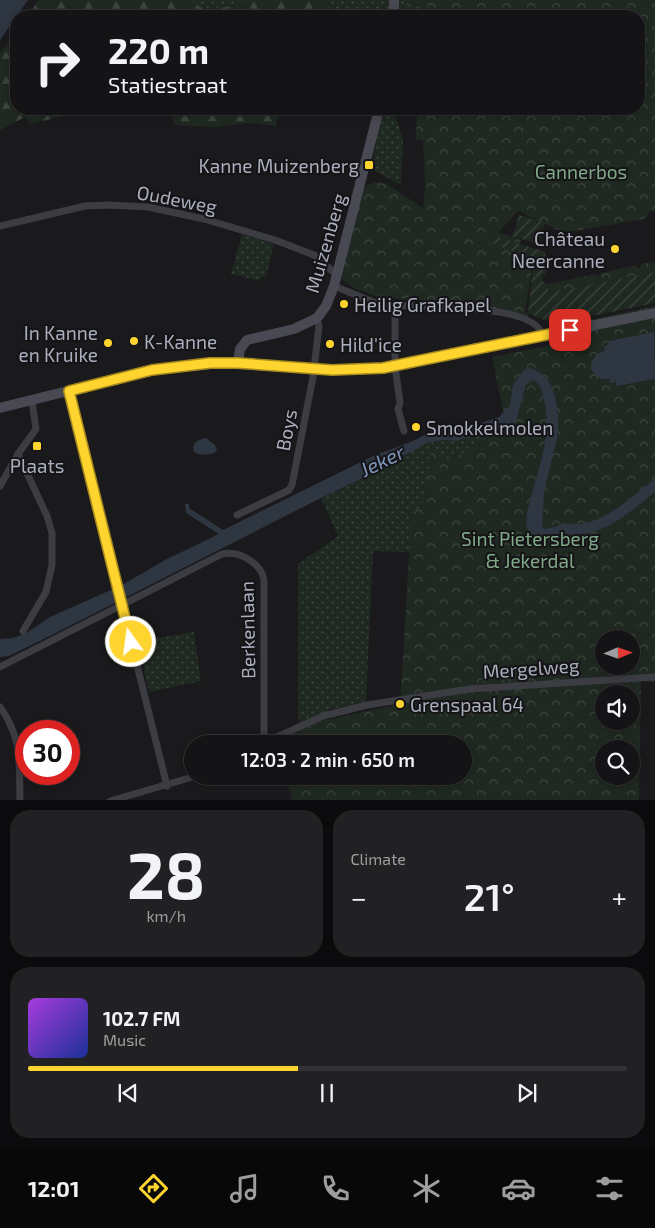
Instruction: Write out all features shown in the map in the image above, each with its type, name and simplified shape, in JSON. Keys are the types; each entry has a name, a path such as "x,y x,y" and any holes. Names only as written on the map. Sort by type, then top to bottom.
{"main road":[{"name":"Muizenberg","path":"238,363 240,349 246,340 294,329 316,318 326,306 337,275 377,115"},
{"path":"0,408 32,402 152,370 210,363 238,363 313,370 364,370 395,366 655,313"}],"street":[{"name":"Oudeweg","path":"0,226 85,206 148,207 204,219 276,240 314,255 337,275"},
{"path":"334,286 376,303 395,306 451,306 491,311 532,322 540,328 542,335"},
{"path":"395,306 395,366 400,403 398,409 404,430"},
{"name":"Boys","path":"237,515 284,493 292,485 313,370 319,326 316,318"},
{"path":"69,391 167,786"},
{"path":"0,486 18,454 36,428 32,402"},
{"path":"18,454 47,516 52,533 52,565 46,592 24,631"},
{"name":"Berkenlaan","path":"0,667 222,554 234,553 257,565 261,569 264,580 263,735"},
{"name":"Mergelweg","path":"280,735 334,712 411,698 479,688 655,677"},
{"path":"0,707 16,736 20,800"},
{"path":"110,800 184,780"}],"green space":[{"path":"39,0 189,0 204,9 228,7 251,0 330,0 327,10 32,10"},
{"path":"189,0 251,0 228,7 204,9"},
{"path":"330,0 422,0 421,10 327,10"},
{"name":"Cannerbos","path":"407,0 655,0 655,211 647,212 648,216 645,219 568,232 555,229 518,211 499,232 521,240 518,248 534,255 525,312 528,313 528,317 491,311 490,307 475,305 378,297 353,288 340,277 363,189 374,183 387,184 423,208 425,187 423,140 416,139 417,115 645,115 645,10 421,10 420,6 406,8"},
{"path":"10,40 10,115 68,115 30,124 25,117 0,130 0,54"},
{"path":"171,115 279,115 276,121 277,126 248,123 218,127 175,125"},
{"path":"382,115 397,115 403,139 401,185 371,169"},
{"path":"519,215 545,223 538,244 512,236"},
{"path":"242,234 274,244 266,277 261,277 260,281 231,274"},
{"path":"492,235 545,252 546,275 543,275 542,281 548,284 548,293 655,272 655,303 554,324 528,313 534,258 490,243"},
{"path":"655,261 655,272 548,293 548,284 595,274 599,276 601,273 636,265 640,268 642,264"},
{"name":"Sint Pietersberg & Jekerdal","path":"655,306 655,682 641,681 640,740 595,740 595,785 639,785 639,800 292,800 288,785 472,785 472,735 292,735 316,722 400,704 412,509 420,509 431,465 431,446 445,464 448,465 456,457 476,446 485,437 509,425 503,410 492,357 547,346 554,341 554,324 583,321"},
{"path":"505,428 490,555 373,551 366,702 332,709 300,722 298,717 298,564 338,536 321,498 383,468 386,462 412,452 428,442 456,441"},
{"path":"194,632 201,681 149,692 137,641"}],"water":[{"path":"0,0 28,0 21,10 10,10 10,26 0,40"},
{"path":"654,332 655,379 616,386 616,382 610,383 610,379 597,377 593,373 591,368 594,358 605,351 604,346 609,345 609,341"},
{"name":"Jeker","path":"527,368 537,371 545,377 551,385 557,407 557,438 544,495 542,526 545,529 563,523 576,524 601,518 655,479 655,492 624,516 598,530 586,534 564,535 547,540 532,537 526,525 527,513 542,455 547,426 542,391 533,380 526,384 516,422 505,428 456,441 428,442 412,452 386,462 383,468 50,636 9,656 0,657 0,639 13,638 28,632 50,617 122,585 165,560 219,534 186,513 185,504 189,504 189,508 223,530 373,456 413,441 435,429 469,427 499,417 510,405 513,385"},
{"path":"206,438 215,445 217,450 206,455 194,452 194,444"}],"place":[{"name":"Kanne Muizenberg","path":"369,165"},
{"name":"Château Neercanne","path":"615,249"},
{"name":"Heilig Grafkapel","path":"344,304"},
{"name":"K-Kanne","path":"134,341"},
{"name":"In Kanne en Kruike","path":"108,343"},
{"name":"Hild'ice","path":"330,344"},
{"name":"Smokkelmolen","path":"416,427"},
{"name":"Plaats","path":"37,446"},
{"name":"Grenspaal 64","path":"400,704"}],"route":[{"path":"131,642 69,391 152,370 221,362 313,370 383,368 570,330"}]}
